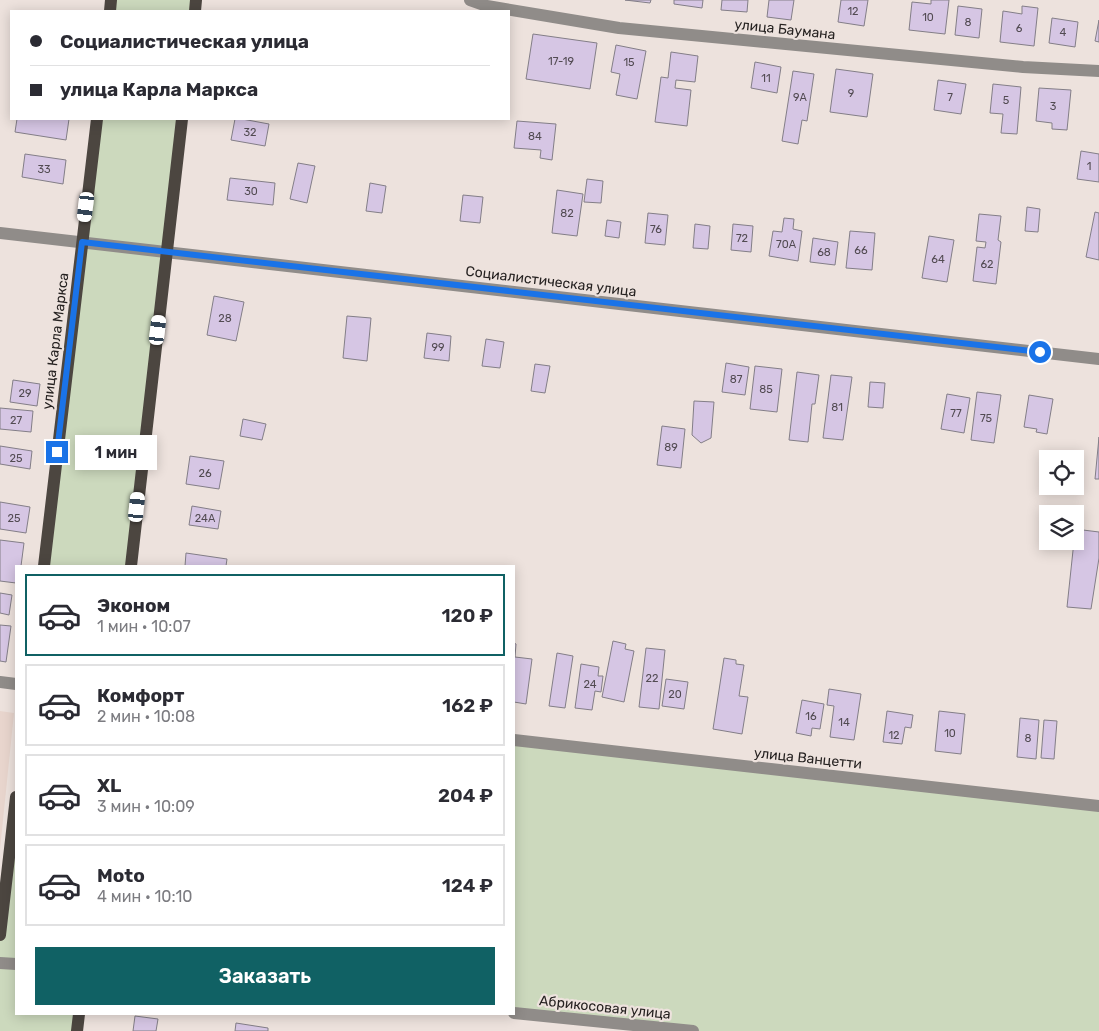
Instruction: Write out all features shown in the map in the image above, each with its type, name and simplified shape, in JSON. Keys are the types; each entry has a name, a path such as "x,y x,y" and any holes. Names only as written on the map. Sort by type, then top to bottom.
{"main road":[{"name":"улица Карла Маркса","path":"44,565 97,120"},
{"path":"130,565 182,120"},
{"path":"0,935 15,806"},
{"path":"77,1031 79,1015"}],"street":[{"name":"улица Баумана","path":"470,0 487,6 619,28 1023,67 1099,71"},
{"name":"Социалистическая улица","path":"0,233 1099,359"},
{"path":"0,682 15,684"},
{"name":"улица Ванцетти","path":"515,740 1099,806"},
{"path":"0,963 15,964"},
{"name":"Абрикосовая улица","path":"515,1013 693,1031"}],"shaded area":[{"path":"0,711 14,713 0,849"}],"green space":[{"path":"111,0 196,0 195,10 110,10"},
{"path":"97,120 182,120 131,565 43,565"},
{"path":"515,740 1099,806 1099,1031 693,1031 515,1013"},
{"path":"15,795 15,1015 79,1015 77,1031 0,1031 0,922"}],"building":[{"path":"625,0 651,0 650,3"},
{"path":"674,0 703,0 702,8 674,4"},
{"path":"722,0 748,0 747,12 721,10"},
{"path":"769,0 794,0 791,20 767,17"},
{"path":"841,0 868,0 864,26 838,22"},
{"path":"931,0 949,0 945,34 909,30 912,2 931,4"},
{"path":"958,6 982,9 979,38 955,35"},
{"path":"1022,6 1038,8 1034,46 1000,42 1003,11 1022,14"},
{"path":"1052,18 1078,22 1075,47 1049,43"},
{"path":"1099,20 1099,42 1095,41"},
{"path":"533,34 597,43 590,89 526,79"},
{"path":"616,45 646,51 637,99 616,95 620,74 611,72"},
{"path":"671,52 698,56 695,82 676,80 675,88 691,90 687,126 655,122 661,77 668,78"},
{"path":"755,62 781,67 777,93 751,88"},
{"path":"836,69 873,74 867,117 830,112"},
{"path":"793,71 814,74 807,121 802,120 798,144 782,141"},
{"path":"938,80 966,84 961,114 934,110"},
{"path":"993,84 1021,87 1017,134 1001,133 1003,114 990,113"},
{"path":"1039,88 1071,90 1067,130 1052,129 1052,123 1036,121"},
{"path":"17,120 69,120 66,140 15,132"},
{"path":"235,120 269,124 265,146 231,140"},
{"path":"517,121 556,124 552,160 540,158 541,150 514,148"},
{"path":"1081,151 1099,154 1099,182 1077,179"},
{"path":"25,154 66,160 63,184 22,177"},
{"path":"298,163 315,166 307,203 290,199"},
{"path":"230,178 275,183 273,205 227,200"},
{"path":"587,179 603,181 601,203 584,202"},
{"path":"370,183 386,186 382,213 366,211"},
{"path":"557,190 583,194 577,236 552,233"},
{"path":"463,195 483,197 480,223 460,221"},
{"path":"1027,207 1040,209 1038,232 1025,231"},
{"path":"1095,212 1099,213 1099,260 1086,257"},
{"path":"648,213 668,215 665,245 645,243"},
{"path":"979,214 1001,216 998,240 1001,242 996,284 973,281 977,247 985,248 986,242 976,241"},
{"path":"784,218 794,219 793,229 802,231 798,261 769,256 773,231 782,232"},
{"path":"607,220 621,222 619,238 605,236"},
{"path":"695,224 710,226 708,249 693,248"},
{"path":"733,224 753,226 751,252 731,250"},
{"path":"850,231 875,233 872,270 846,268"},
{"path":"929,236 954,240 947,282 922,278"},
{"path":"813,238 838,242 835,265 810,262"},
{"path":"214,296 244,302 236,341 207,335"},
{"path":"347,316 371,318 367,361 343,358"},
{"path":"427,333 451,336 449,361 424,358"},
{"path":"486,339 504,342 500,368 482,366"},
{"path":"726,363 749,367 745,395 722,392"},
{"path":"535,364 550,366 545,393 531,391"},
{"path":"755,366 782,369 777,412 750,409"},
{"path":"797,372 819,375 815,404 812,404 808,442 789,440"},
{"path":"831,375 852,377 843,440 823,438"},
{"path":"13,380 40,384 37,406 10,402"},
{"path":"870,382 885,383 883,408 868,407"},
{"path":"977,392 1001,395 994,443 971,440"},
{"path":"947,394 970,398 964,433 941,429"},
{"path":"1029,395 1053,399 1047,434 1036,432 1037,429 1024,427"},
{"path":"694,401 714,402 711,438 701,443 692,435"},
{"path":"0,408 33,411 31,432 0,429"},
{"path":"243,419 266,424 262,440 240,436"},
{"path":"662,426 685,429 681,468 657,465"},
{"path":"1099,437 1099,479 1095,479"},
{"path":"0,446 32,451 30,469 0,464"},
{"path":"190,456 224,461 219,489 186,484"},
{"path":"0,502 30,507 26,533 0,529"},
{"path":"192,506 221,511 218,529 189,525"},
{"path":"1084,530 1099,532 1099,558 1091,609 1067,607 1073,550 1084,550"},
{"path":"0,540 24,543 21,565 15,565 15,583 0,581"},
{"path":"186,553 227,559 226,565 185,565"},
{"path":"0,593 12,595 9,615 0,613"},
{"path":"0,625 11,626 6,662 0,661"},
{"path":"613,641 626,644 625,649 634,651 624,702 602,697"},
{"path":"646,648 665,650 659,709 639,707"},
{"path":"557,653 573,656 565,708 549,706"},
{"path":"515,657 532,659 526,704 515,702"},
{"path":"724,658 736,660 736,664 744,665 739,696 748,697 742,734 713,729"},
{"path":"581,664 599,667 598,676 603,676 601,692 595,691 592,710 575,708"},
{"path":"666,679 688,682 684,709 662,706"},
{"path":"829,689 861,694 854,740 830,737 834,706 827,705"},
{"path":"802,700 824,704 820,729 812,728 811,736 796,733"},
{"path":"887,711 913,715 911,728 905,727 902,744 883,742"},
{"path":"939,711 965,714 961,754 935,751"},
{"path":"1020,718 1039,720 1036,759 1017,757"},
{"path":"1044,720 1057,721 1054,759 1041,758"},
{"path":"135,1016 158,1019 156,1031 133,1031"},
{"path":"236,1023 268,1028 268,1031 235,1031"}],"route":[{"path":"57,452 82,242 1040,352"}]}
